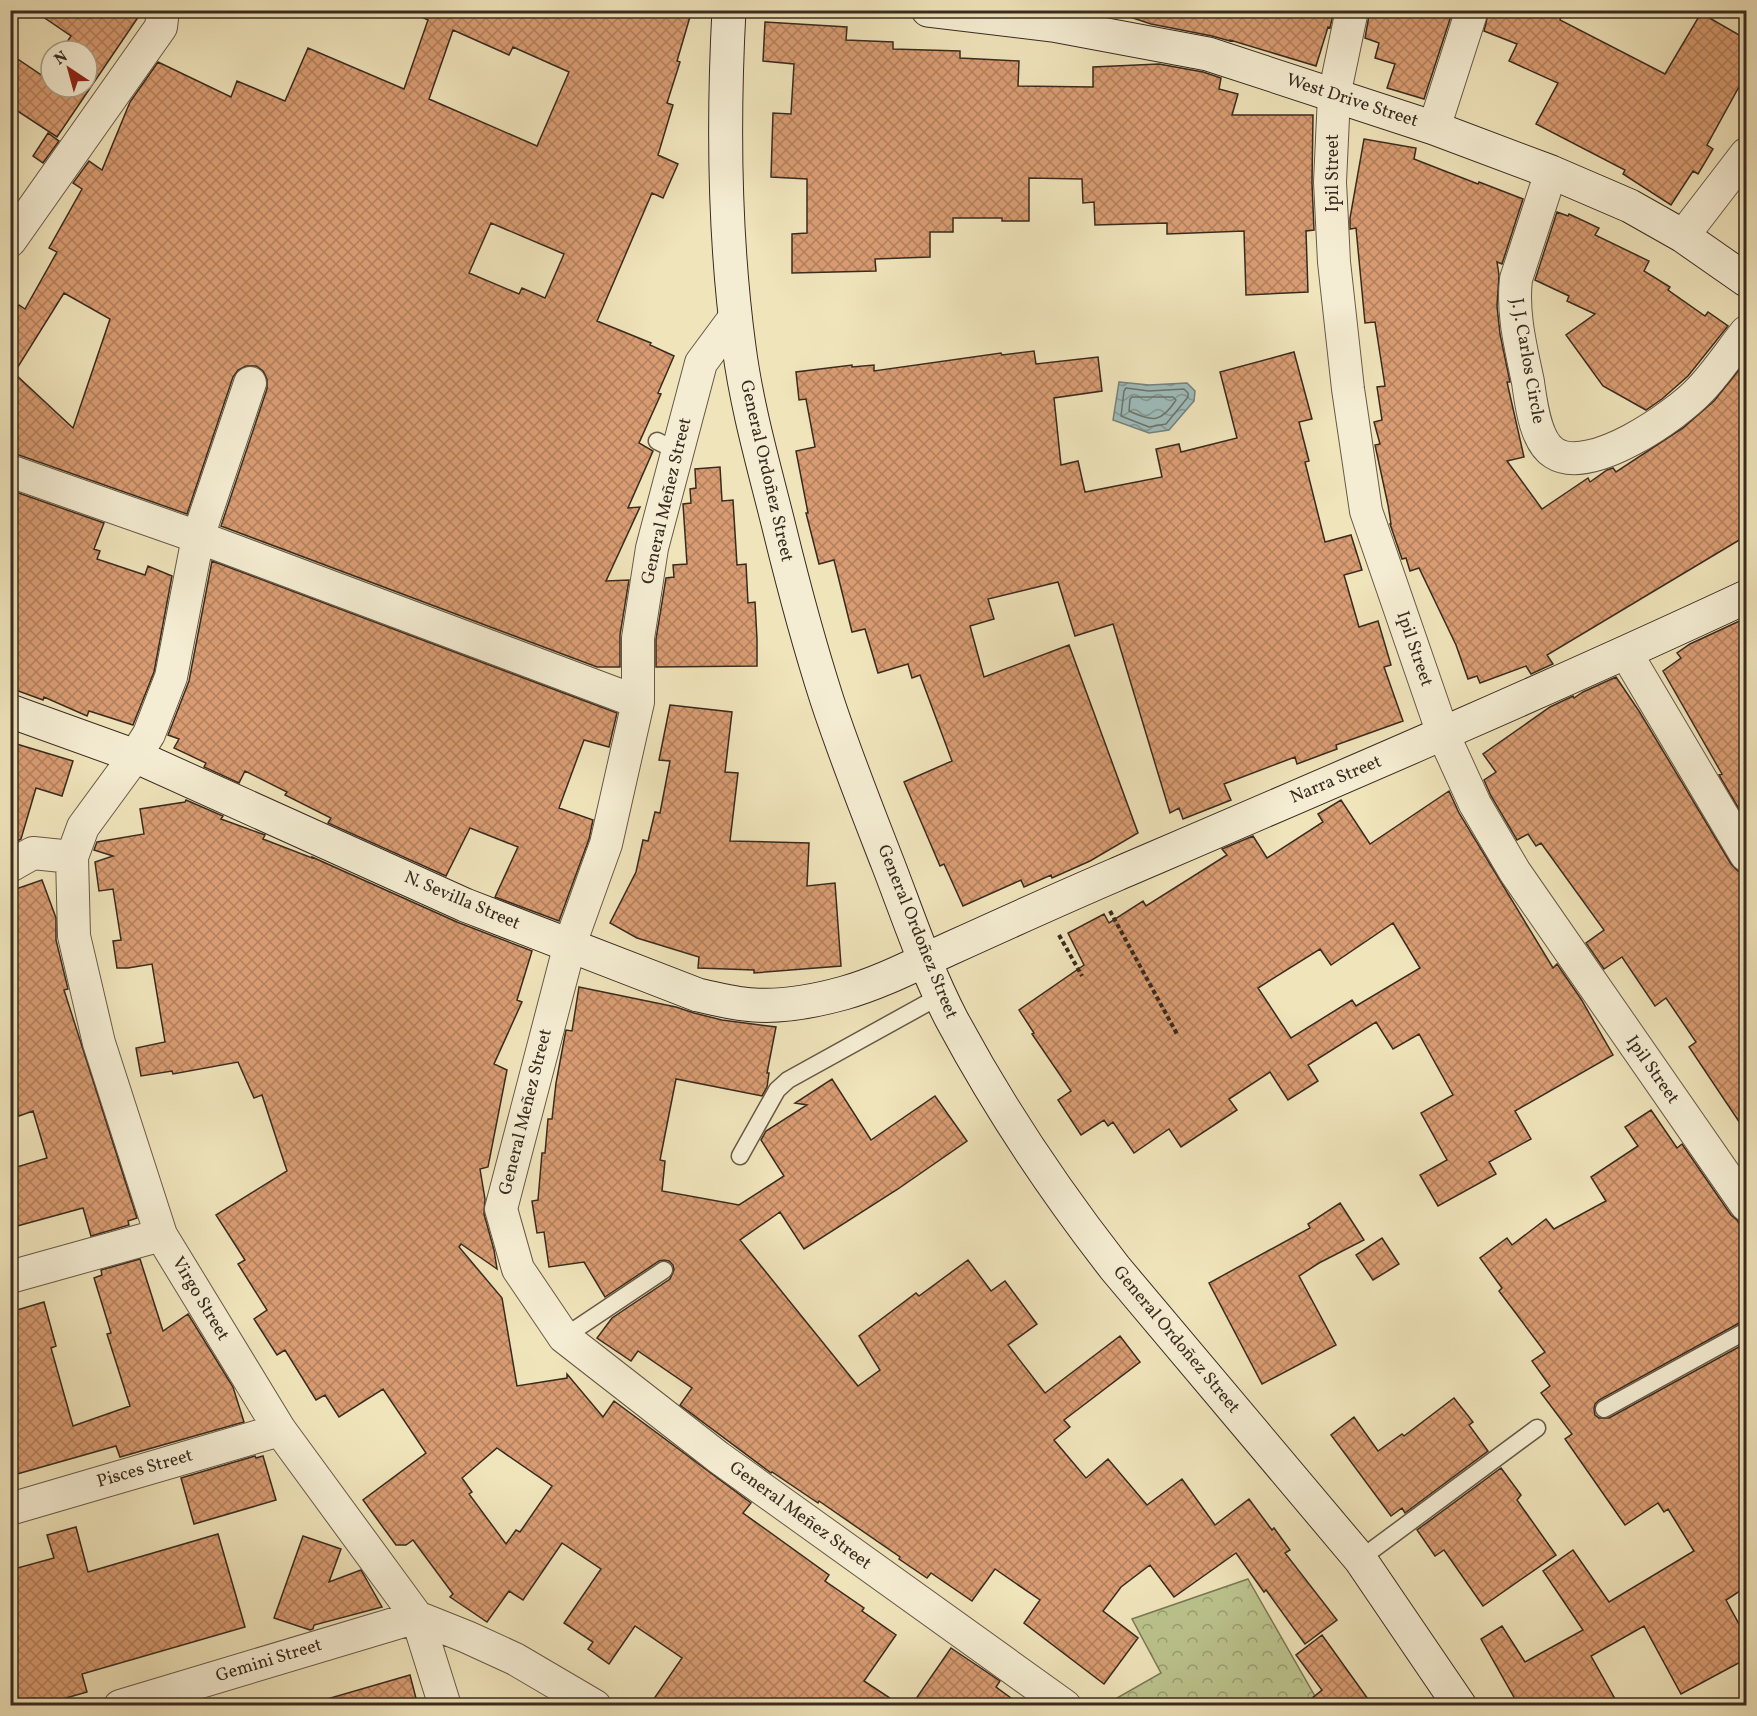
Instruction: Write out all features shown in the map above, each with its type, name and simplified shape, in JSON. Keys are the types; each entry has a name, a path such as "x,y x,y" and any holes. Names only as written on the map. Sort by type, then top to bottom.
{"street":[{"path":"10,241 162,27 163,10"},
{"name":"General Ordoñez Street","path":"729,10 726,156 735,316 745,387 794,585 828,704 940,996 983,1074 1082,1224 1115,1268 1360,1559 1460,1706"},
{"name":"West Drive Street","path":"928,10 1053,25 1208,54 1434,128 1551,172 1630,206 1683,236 1746,280"},
{"name":"Ipil Street","path":"1352,10 1334,96 1330,182 1334,262 1347,389 1366,511 1443,734 1475,804 1515,872 1746,1205"},
{"path":"1434,128 1472,10"},
{"path":"1683,236 1746,154"},
{"name":"J. J. Carlos Circle","path":"1551,172 1516,279 1514,297 1535,421 1543,441 1553,453 1569,459 1589,457 1616,448 1660,423 1701,390 1746,333"},
{"name":"General Meñez Street","path":"735,316 701,363 668,446 638,638 638,702 606,844 570,944 501,1209 518,1269 564,1337 718,1456 1065,1706"},
{"name":"Virgo Street","path":"250,384 198,537 171,676 150,734 83,827 72,857 74,936 99,1043 161,1235 280,1430 417,1617"},
{"path":"10,471 198,537 638,702"},
{"name":"Narra Street","path":"925,960 1094,884 1443,734 1746,597"},
{"path":"1626,653 1746,855"},
{"name":"N. Sevilla Street","path":"10,711 135,756 465,905 698,995 754,1005 783,1005 845,993 925,960"},
{"path":"10,866 33,853 72,857"},
{"path":"10,1276 161,1235"},
{"name":"Pisces Street","path":"10,1509 280,1430"},
{"path":"417,1617 445,1706"},
{"path":"417,1617 515,1659 595,1706"},
{"name":"Gemini Street","path":"120,1706 209,1693 417,1617"}],"lane":[{"path":"740,1156 777,1090 788,1080 940,996"},
{"path":"564,1337 664,1270"},
{"path":"1604,1409 1746,1331"},
{"path":"1360,1559 1537,1428"}],"path":[{"path":"1105,903 1177,1034"},
{"path":"1058,932 1082,976"}],"green space":[{"path":"1248,1579 1320,1705 1103,1706 1161,1673 1132,1619"}],"water":[{"path":"1119,382 1149,385 1187,383 1195,391 1194,401 1169,430 1149,433 1113,420"}],"building":[{"path":"33,10 143,10 99,75 99,39 69,39 71,36"},
{"path":"408,10 692,10 677,61 680,62 667,103 673,105 658,155 678,164 663,198 652,193 597,321 651,343 650,345 674,356 658,393 661,394 639,443 653,451 628,508 640,507 606,581 629,580 620,635 620,667 597,667 221,526 267,389 267,379 263,371 256,366 246,366 238,370 233,377 187,514 16,454 10,454 10,319 19,305 25,309 57,252 49,248 82,189 73,183 89,161 102,170 130,102 158,62 231,97 237,81 285,101 308,48 404,89 428,20","holes":["453,30 509,55 513,47 569,72 537,146 429,99","491,223 564,254 545,298 522,288 519,294 469,273","64,293 110,319 73,428 14,373"]},
{"path":"1125,10 1334,10 1316,66 1230,40 1151,24 1124,15"},
{"path":"1370,10 1453,10 1424,99 1387,88 1395,64 1375,58 1379,43 1365,38"},
{"path":"1489,10 1564,10 1560,20 1665,74 1701,13 1746,39 1746,74 1707,145 1713,149 1698,174 1693,171 1671,205 1623,174 1625,170 1536,124 1558,83 1509,61 1517,44 1484,31"},
{"path":"765,22 847,27 846,40 893,42 893,49 960,51 960,58 1019,61 1018,86 1093,87 1093,67 1159,64 1203,72 1221,78 1219,89 1238,94 1232,115 1313,115 1314,230 1306,231 1308,292 1246,295 1244,231 1167,234 1167,223 1095,225 1094,202 1083,203 1082,179 1029,178 1029,221 1002,221 1002,218 953,218 953,232 930,232 930,257 875,259 876,271 792,273 792,234 807,233 807,179 771,177 773,113 791,114 794,64 763,61"},
{"path":"10,54 39,73 39,99 83,99 57,137 10,106"},
{"path":"48,133 59,141 43,163 33,156"},
{"path":"1364,139 1416,148 1414,159 1523,199 1502,264 1497,262 1499,275 1497,306 1510,382 1507,382 1524,457 1507,461 1542,509 1588,478 1590,482 1613,468 1616,472 1683,428 1714,401 1746,361 1746,536 1547,655 1553,664 1531,674 1526,666 1480,683 1477,676 1468,679 1456,645 1419,568 1410,571 1406,558 1402,559 1390,524 1375,445 1380,444 1374,422 1382,420 1377,387 1385,386 1375,322 1365,323 1356,228 1350,229"},
{"path":"1557,212 1568,216 1569,214 1599,228 1595,235 1649,261 1644,271 1670,287 1668,290 1705,316 1708,312 1728,326 1688,376 1646,410 1603,386 1566,335 1595,314 1567,301 1569,296 1535,280"},
{"path":"1034,351 1036,364 1098,357 1102,391 1054,398 1061,465 1078,461 1085,492 1162,477 1156,449 1179,444 1181,452 1237,438 1220,372 1294,352 1312,419 1299,422 1309,461 1305,462 1325,542 1351,535 1362,570 1344,575 1359,627 1378,621 1391,665 1384,667 1403,721 1336,745 1337,749 1297,764 1295,757 1224,784 1231,800 1183,819 1179,808 1170,813 1113,624 1075,636 1058,582 988,599 994,619 970,626 984,677 1069,645 1138,833 1090,861 1052,878 1051,875 1024,887 1021,880 963,906 944,864 940,866 904,782 952,761 920,675 912,678 908,664 878,673 865,629 852,632 834,560 819,564 806,513 808,513 796,451 815,447 806,399 799,400 796,372 852,365 852,367 874,365 874,371 1001,353 1002,355"},
{"path":"720,467 722,501 733,500 737,565 746,564 748,603 755,602 757,666 656,667 656,639 666,578 674,577 673,565 687,564 683,504 691,503 690,489 696,488 695,469"},
{"path":"10,490 104,523 94,549 100,551 97,559 145,575 148,566 172,576 154,672 133,725 89,711 87,716 44,697 43,700 10,688"},
{"path":"212,561 617,713 609,747 584,740 559,808 593,820 589,839 559,921 495,897 518,847 470,828 446,876 328,823 331,818 285,795 287,792 245,771 239,783 204,767 206,763 174,748 179,739 168,735 189,681"},
{"path":"1746,618 1746,821 1663,671 1681,658 1677,653 1690,644"},
{"path":"1616,677 1731,864 1738,871 1746,873 1746,1132 1689,1047 1696,1042 1666,998 1655,1006 1622,957 1604,969 1586,943 1604,930 1541,843 1536,846 1528,834 1517,840 1484,780 1496,772 1483,754 1550,707"},
{"path":"670,705 732,712 725,772 738,773 730,841 809,843 807,886 835,883 841,966 754,973 754,970 698,968 699,957 637,938 610,923 636,872 643,840 648,841 655,812 660,813 670,761 659,760"},
{"path":"10,742 73,761 62,796 36,788 21,839 10,845"},
{"path":"1449,791 1459,813 1553,968 1557,964 1581,999 1613,1055 1515,1111 1531,1139 1489,1162 1496,1174 1438,1206 1420,1175 1447,1160 1421,1113 1453,1095 1419,1034 1393,1049 1376,1022 1308,1065 1318,1081 1288,1100 1270,1072 1229,1099 1237,1110 1181,1147 1169,1129 1134,1153 1113,1122 1108,1126 1104,1120 1081,1135 1058,1100 1071,1091 1032,1034 1034,1033 1019,1010 1084,965 1068,933 1104,914 1109,923 1143,901 1146,906 1227,855 1222,849 1253,836 1267,858 1323,822 1318,814 1341,800 1370,844","holes":["1393,923 1420,968 1356,1006 1352,1000 1291,1038 1258,988 1320,949 1331,965"]},
{"path":"186,800 223,816 221,819 265,835 263,839 312,857 457,922 532,951 517,1000 522,1002 494,1064 507,1070 488,1167 480,1169 485,1199 484,1214 497,1269 461,1244 459,1247 502,1298 517,1386 567,1378 567,1374 603,1417 614,1401 751,1503 743,1513 829,1575 825,1581 864,1608 862,1611 896,1635 864,1681 902,1706 649,1706 682,1658 635,1626 609,1664 588,1649 593,1642 564,1623 601,1569 562,1543 523,1600 509,1591 487,1622 450,1597 453,1594 413,1540 406,1545 396,1545 363,1500 426,1453 383,1389 339,1417 325,1395 316,1400 285,1350 277,1355 254,1319 267,1310 238,1264 245,1260 216,1215 287,1171 262,1095 254,1098 238,1062 173,1074 172,1071 141,1076 136,1048 165,1042 152,964 117,968 113,941 121,940 113,889 99,891 95,862 113,856 94,850 97,842 144,834 140,809","holes":["497,1448 552,1486 520,1532 516,1530 506,1544 469,1494 472,1492 462,1478"]},
{"path":"42,880 56,918 56,940 68,989 64,990 137,1218 128,1221 129,1225 91,1236 83,1208 10,1228 10,1169 47,1158 33,1111 19,1116 10,1089 10,1049 17,1047 10,1027 10,891"},
{"path":"579,987 676,1007 722,1020 776,1027 767,1073 769,1073 767,1087 762,1096 676,1079 660,1160 665,1161 662,1191 739,1205 784,1176 761,1140 766,1131 807,1105 795,1103 832,1079 871,1140 935,1096 967,1141 898,1189 804,1249 780,1212 740,1240 858,1386 880,1370 859,1336 916,1293 919,1296 968,1260 991,1291 1005,1281 1037,1324 1008,1345 1045,1393 1120,1336 1140,1362 1064,1420 1070,1427 1054,1440 1086,1478 1108,1459 1147,1505 1182,1479 1215,1525 1249,1499 1290,1550 1285,1553 1337,1620 1305,1644 1236,1553 1174,1597 1150,1565 1121,1587 1103,1611 1138,1638 1104,1684 1024,1623 1040,1600 995,1569 972,1601 931,1573 927,1578 819,1501 818,1503 771,1473 680,1405 692,1388 638,1351 631,1361 597,1338 612,1318 670,1279 674,1270 669,1261 659,1261 605,1297 584,1262 549,1267 544,1232 537,1233 532,1201 538,1200 548,1119 552,1119 566,1030 572,1031"},
{"path":"1651,1110 1677,1148 1682,1144 1746,1236 1746,1321 1599,1400 1595,1404 1595,1415 1599,1418 1609,1418 1746,1343 1746,1587 1726,1600 1746,1637 1746,1659 1681,1694 1644,1626 1591,1656 1619,1706 1519,1706 1481,1639 1502,1626 1525,1662 1583,1630 1543,1571 1573,1550 1609,1602 1694,1551 1668,1509 1664,1512 1658,1503 1625,1525 1565,1439 1572,1434 1541,1393 1550,1386 1532,1361 1545,1352 1499,1291 1502,1288 1480,1258 1507,1238 1512,1245 1546,1219 1554,1229 1606,1201 1591,1177 1638,1146 1625,1127"},
{"path":"1340,1203 1364,1240 1299,1276 1336,1345 1262,1384 1209,1283 1310,1228 1308,1224"},
{"path":"1382,1238 1399,1264 1373,1280 1356,1255"},
{"path":"140,1259 163,1331 188,1314 233,1387 244,1422 120,1457 116,1446 10,1476 10,1312 44,1302 56,1346 51,1348 73,1426 130,1406 107,1334 111,1333 94,1278 102,1275 101,1270"},
{"path":"1454,1398 1473,1422 1469,1425 1488,1451 1405,1513 1402,1508 1391,1516 1331,1435 1354,1417 1378,1451 1402,1434 1404,1436"},
{"path":"255,1456 256,1458 263,1456 276,1500 194,1524 181,1478"},
{"path":"1501,1468 1521,1495 1517,1500 1556,1555 1483,1606 1444,1550 1435,1556 1417,1530"},
{"path":"76,1527 88,1572 218,1534 245,1627 82,1674 87,1692 38,1706 35,1698 10,1705 10,1570 54,1558 47,1535"},
{"path":"303,1536 341,1549 329,1582 361,1570 382,1607 314,1625 310,1630 274,1618"},
{"path":"1322,1635 1373,1706 1302,1706 1322,1690 1296,1655"},
{"path":"951,1648 1000,1681 996,1687 1022,1706 911,1706"},
{"path":"410,1675 418,1706 328,1706 327,1699"}]}
